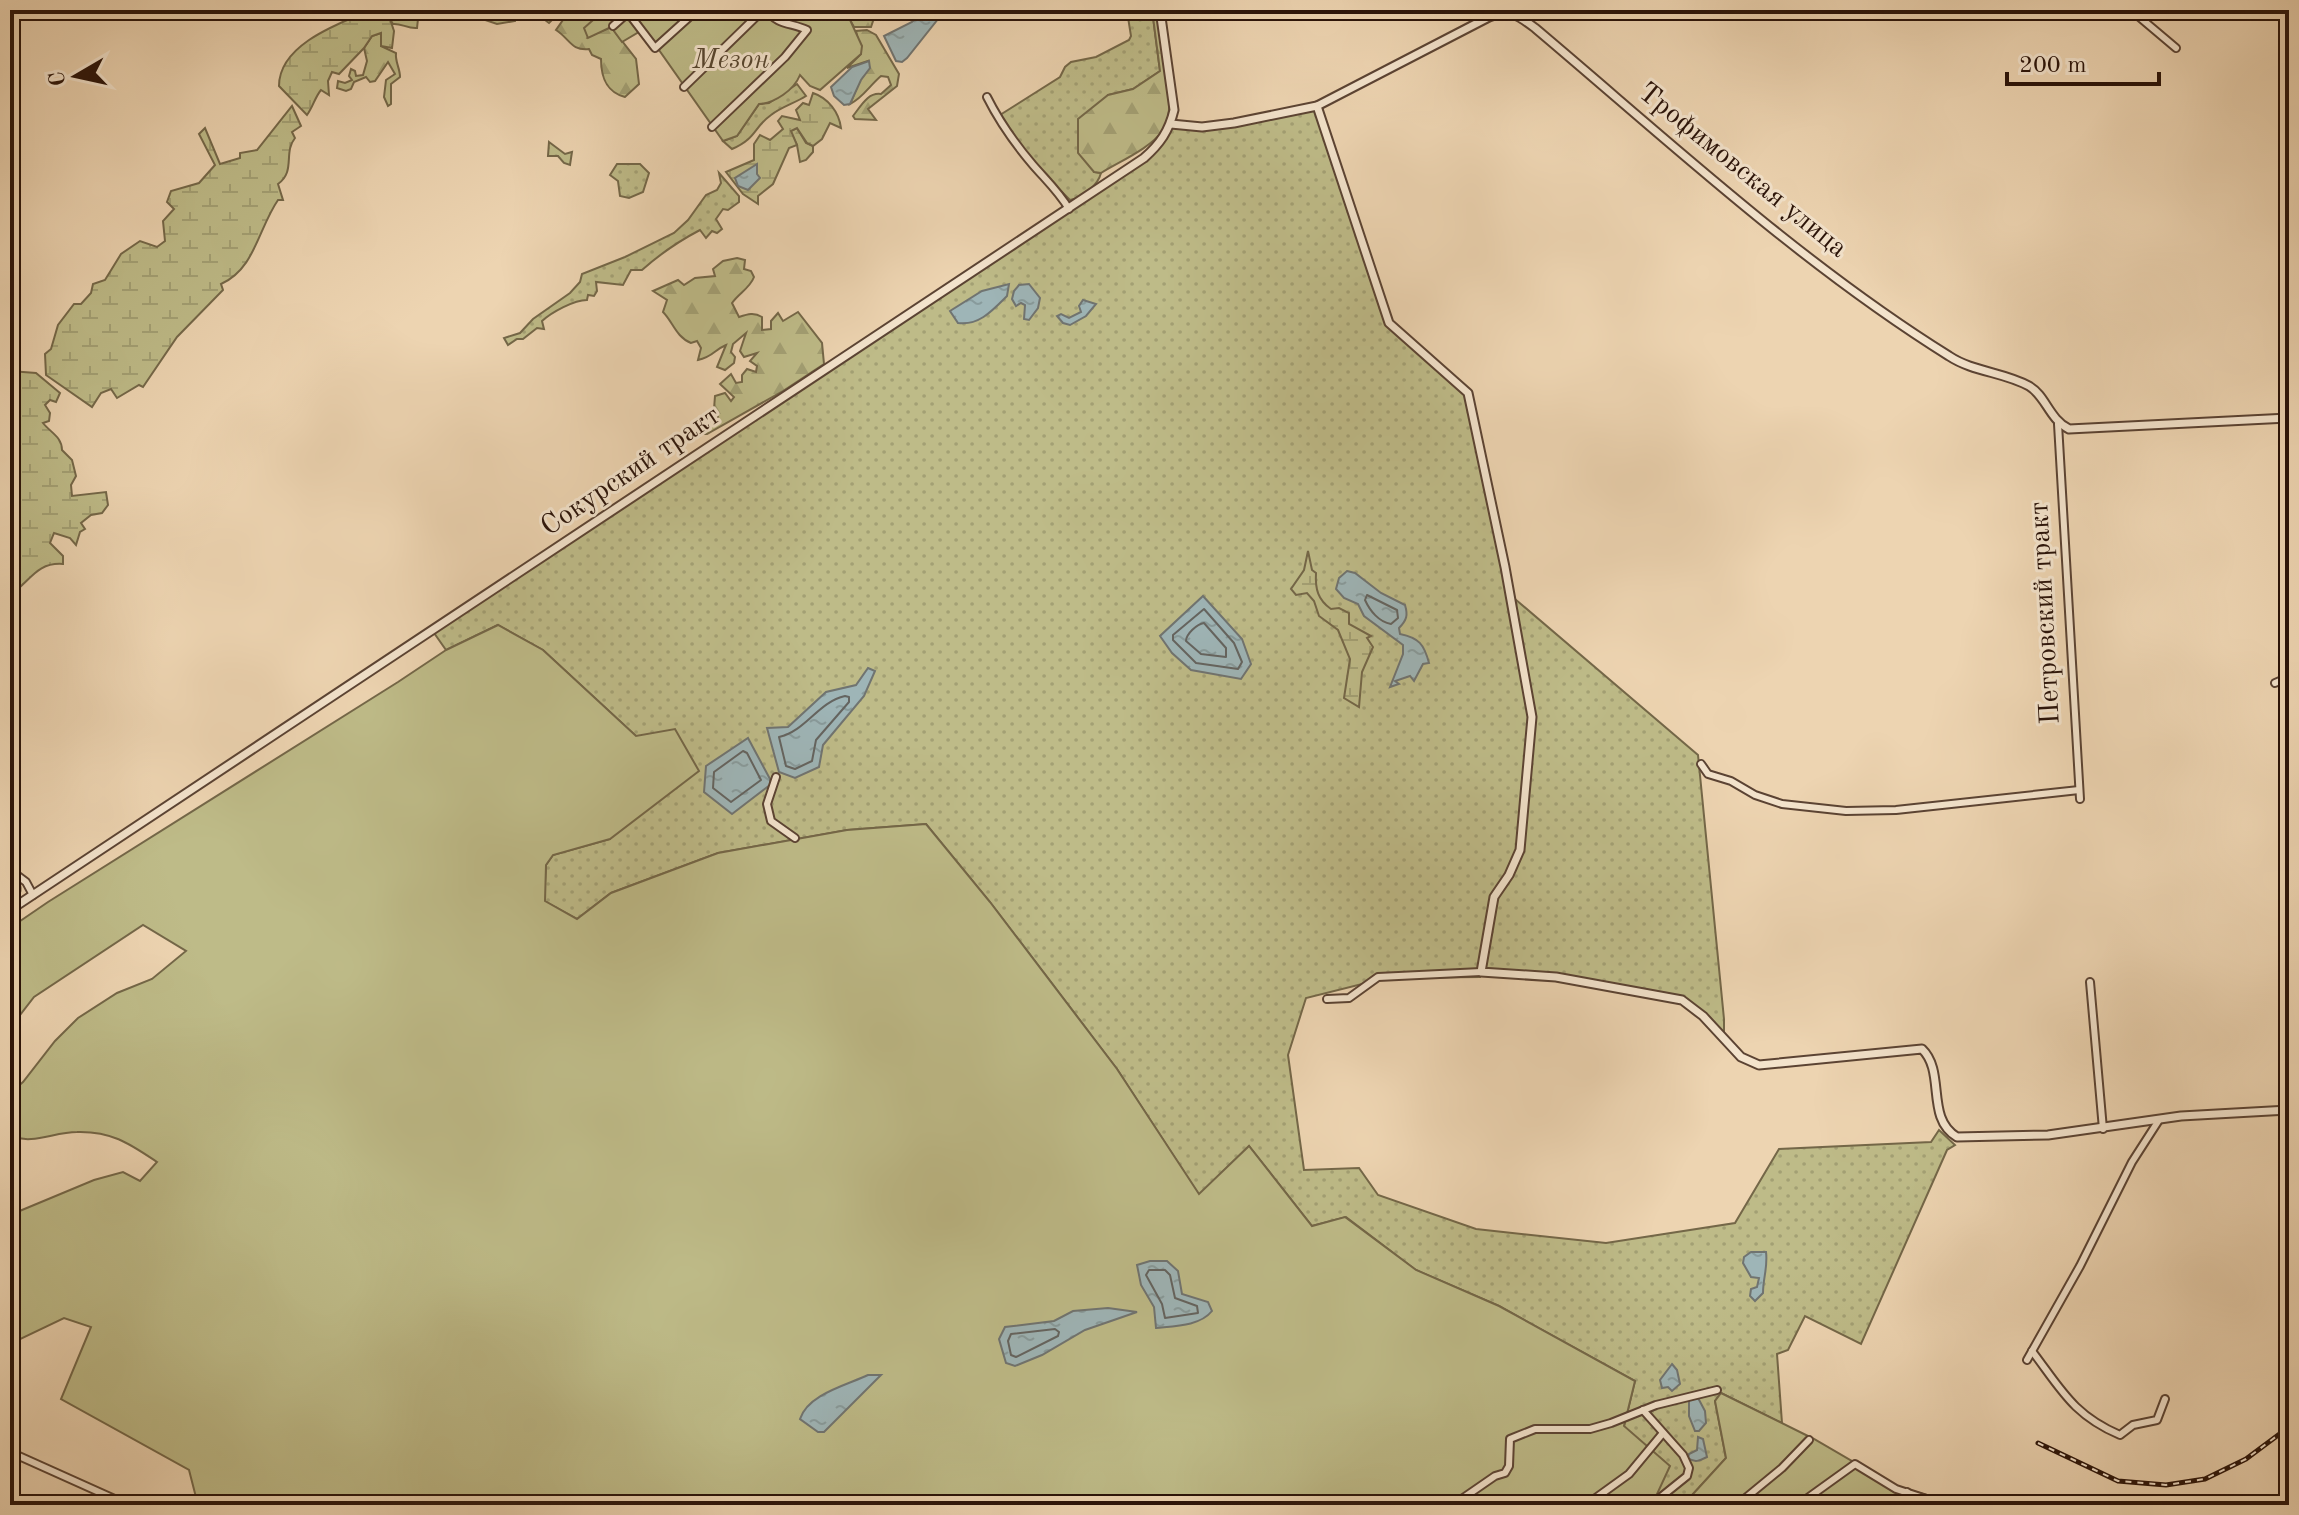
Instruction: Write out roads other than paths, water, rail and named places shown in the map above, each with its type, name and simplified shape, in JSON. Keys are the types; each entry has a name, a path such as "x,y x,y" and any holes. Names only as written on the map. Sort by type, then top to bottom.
{"street":[{"path":"613,26 628,11 655,48 697,10"},
{"path":"684,87 765,10 780,22 807,30 804,37 712,127"},
{"path":"1160,10 1173,97 1171,124"},
{"path":"2131,10 2176,48"},
{"name":"Трофимовская улица","path":"1171,124 1202,127 1317,106 1504,11 1535,28 1716,181 1849,288 1959,362 2028,385 2058,424"},
{"path":"987,97 1019,146 1060,193 1069,209"},
{"path":"1317,106 1389,323 1468,393 1505,567 1532,717 1520,850 1509,875 1494,897 1481,972"},
{"name":"Сокурский тракт","path":"10,910 1069,209 1150,153 1171,124"},
{"path":"2058,424 2069,429 2289,418"},
{"name":"Петровский тракт","path":"2058,424 2080,799"},
{"path":"2275,683 2289,677"},
{"path":"1701,764 1708,774 1731,781 1755,795 1782,804 1831,810 1896,810 2079,790"},
{"path":"776,777 767,804 771,821 795,838"},
{"path":"10,870 26,882 33,895"},
{"path":"1327,999 1349,998 1378,977 1481,972 1556,977 1682,1000 1703,1016 1741,1057 1759,1065 1922,1049 1933,1065 1942,1122 1957,1137 2048,1135 2159,1120 2289,1110"},
{"path":"2090,982 2103,1129"},
{"path":"2027,1360 2080,1266 2132,1162 2159,1120"},
{"path":"2032,1351 2063,1396 2079,1412 2120,1435 2133,1425 2157,1420 2165,1399"},
{"path":"1453,1505 1495,1476 1505,1473 1509,1466 1510,1439 1535,1429 1590,1429 1643,1410 1717,1390"},
{"path":"1643,1410 1683,1455 1689,1468 1687,1476 1651,1505"},
{"path":"1586,1505 1629,1474 1663,1433"},
{"path":"1737,1505 1782,1468 1809,1440"},
{"path":"10,1452 128,1505"},
{"path":"1798,1505 1855,1464 1896,1489 1945,1505"},
{"path":"1899,1505 1907,1492"}],"water":[{"path":"926,10 936,10 942,14 907,58 902,62 896,61 884,36 912,22"},
{"path":"869,61 870,68 850,104 844,105 834,96 831,87 852,67"},
{"path":"757,164 760,178 748,190 738,186 735,178"},
{"path":"1009,284 1007,296 973,322 958,323 950,311 982,291"},
{"path":"1029,284 1040,298 1038,308 1029,320 1024,319 1025,305 1021,303 1016,306 1012,299 1019,285"},
{"path":"1083,300 1096,304 1086,316 1070,325 1057,316 1061,314 1069,318 1081,312 1079,306"},
{"path":"1347,571 1405,605 1406,617 1399,628 1400,634 1420,643 1429,663 1423,664 1414,681 1410,676 1395,681 1399,684 1390,687 1403,654 1403,645 1364,616 1358,604 1344,598 1336,589 1339,578"},
{"path":"1203,596 1242,639 1251,664 1241,679 1191,670 1172,653 1160,636"},
{"path":"868,668 875,671 864,696 823,745 819,767 795,778 779,772 767,728 788,727 826,692 856,685"},
{"path":"748,738 770,779 770,785 732,814 704,792 706,766"},
{"path":"1751,1252 1766,1252 1763,1293 1755,1301 1750,1296 1751,1289 1757,1287 1759,1278 1751,1277 1743,1263 1744,1257"},
{"path":"1167,1261 1178,1271 1182,1294 1208,1302 1212,1311 1201,1320 1156,1328 1154,1307 1141,1285 1137,1265"},
{"path":"1108,1308 1137,1312 1085,1330 1042,1355 1015,1366 1006,1363 999,1339 1005,1327 1054,1321 1073,1311"},
{"path":"1672,1364 1677,1370 1680,1384 1672,1391 1668,1387 1662,1388 1660,1380"},
{"path":"868,1375 881,1375 824,1432 818,1432 800,1419 804,1410 819,1397"},
{"path":"1697,1396 1705,1411 1706,1423 1695,1431 1689,1416 1689,1400"},
{"path":"1698,1437 1703,1439 1707,1457 1695,1461 1688,1458 1697,1450"}],"railway":[{"path":"2038,1443 2118,1481 2166,1485 2205,1479 2246,1459 2289,1427"}],"park label":[{"name":"Мезон","path":"731,61"}]}
